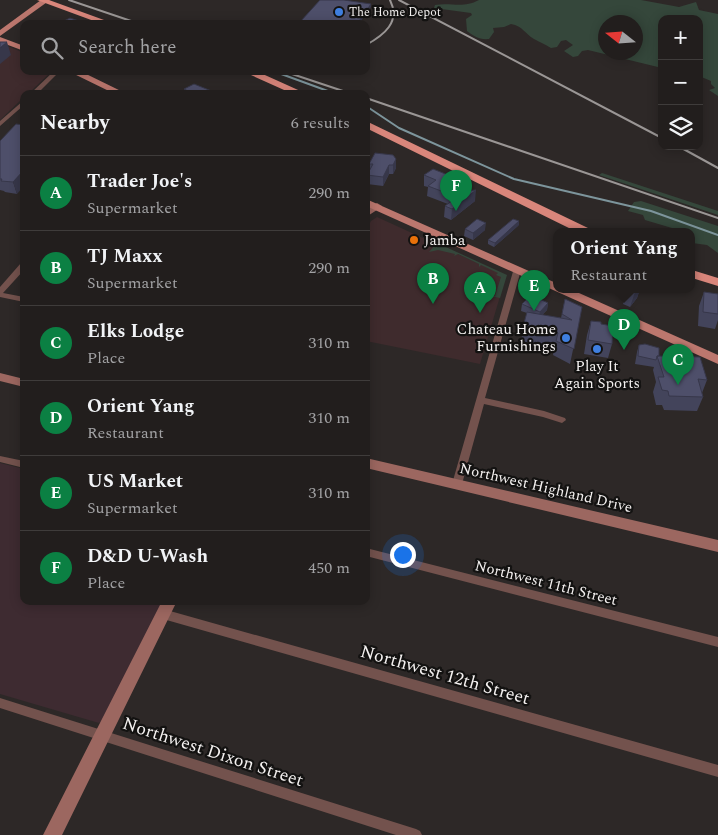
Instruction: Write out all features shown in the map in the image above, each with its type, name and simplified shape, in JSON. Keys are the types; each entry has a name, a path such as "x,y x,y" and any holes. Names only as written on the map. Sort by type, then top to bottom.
{"highway":[{"path":"44,0 100,20"},
{"path":"257,75 292,90"},
{"path":"370,126 578,228"},
{"path":"695,275 718,282"}],"main road":[{"path":"0,34 44,0"},
{"path":"0,39 20,48"},
{"path":"0,45 20,48"},
{"path":"81,75 114,90"},
{"path":"372,204 553,286"},
{"path":"569,293 718,360"}],"street":[{"path":"37,90 53,75"},
{"path":"0,124 20,106"},
{"path":"20,270 0,293 20,299"},
{"path":"457,484 517,270"},
{"path":"0,378 20,382"},
{"path":"481,400 544,414 562,420"},
{"path":"0,459 20,464"},
{"name":"Northwest Highland Drive","path":"370,464 718,546"},
{"name":"Northwest 11th Street","path":"370,553 718,642"},
{"path":"52,835 166,608"},
{"name":"Northwest 12th Street","path":"166,608 718,771"},
{"name":"Northwest Dixon Street","path":"0,703 416,835"}],"shaded area":[{"path":"0,46 10,47 20,51 20,75 48,75 32,90 20,90 20,101 0,120"},
{"path":"377,217 506,276 480,364 370,342 371,221"},
{"path":"0,463 20,468 20,605 161,605 102,721 99,723 0,694"}],"green space":[{"path":"479,0 641,0 679,7 696,2 699,10 718,14 718,96 709,90 715,88 711,81 703,78 703,15 658,15 658,67 629,60 643,60 643,15 598,15 598,52 588,50 582,51 578,56 573,57 564,51 573,45 566,40 561,41 557,47 551,48 531,37 518,26 511,24 493,28 494,32 489,39 479,38 467,31 466,19 472,15 471,13 434,8 435,5 467,4"},
{"path":"602,173 718,211 718,215 599,175"},
{"path":"641,201 718,226 718,253 707,245 695,243 695,228 672,228 645,220 643,215 628,211 634,202"},
{"path":"437,243 507,275 500,298 491,296 495,296 501,277 496,275 498,273 481,265 479,267 479,264 458,254 454,256 455,254 438,250 429,252"}],"building":[{"name":"The Home Depot","path":"320,0 344,0 371,4 360,20 302,20"},
{"path":"0,42 7,42 0,48"},
{"path":"194,84 209,90 186,90 184,89"},
{"path":"16,124 20,124 20,174 13,182 1,181 2,179 0,179 0,141"},
{"path":"375,153 393,155 396,159 393,165 389,165 383,177 370,175 373,164 370,164"},
{"path":"433,169 458,179 450,185 465,191 476,190 452,209 445,206 457,197 428,186 436,180 424,175"},
{"path":"477,219 486,223 473,233 465,229"},
{"path":"513,219 519,221 495,243 488,240"},
{"path":"536,287 546,292 539,299 531,295 527,296"},
{"path":"704,292 718,294 718,314 703,312"},
{"path":"531,295 548,303 540,312 522,304"},
{"path":"565,299 582,307 574,349 556,341 558,333 523,327 527,312 572,320 562,314"},
{"path":"591,321 613,326 612,344 588,340"},
{"path":"645,344 659,348 659,356 657,356 656,360 638,356 639,345"},
{"path":"657,356 700,357 707,380 698,379 703,397 669,396 668,391 662,390 658,377 664,377"}],"waterway":[{"path":"284,75 325,90"},
{"path":"370,109 399,128 514,179 651,211 718,235"}],"railway":[{"path":"69,0 128,20"},
{"path":"370,43 379,37 392,21 393,8 390,0"},
{"path":"399,0 658,136"},
{"path":"295,75 340,90"},
{"path":"370,99 718,218"},
{"path":"685,150 718,168"}],"place":[{"name":"The Home Depot","path":"339,12"},
{"name":"D&D U-Wash","path":"456,211"},
{"name":"Jamba","path":"414,240"},
{"name":"TJ Maxx","path":"433,304"},
{"name":"US Market","path":"534,311"},
{"name":"Trader Joe's","path":"480,313"},
{"name":"Chateau Home Furnishings","path":"566,338"},
{"name":"Play It Again Sports","path":"597,349"},
{"name":"Orient Yang","path":"624,350"},
{"name":"Elks Lodge","path":"678,385"}]}
